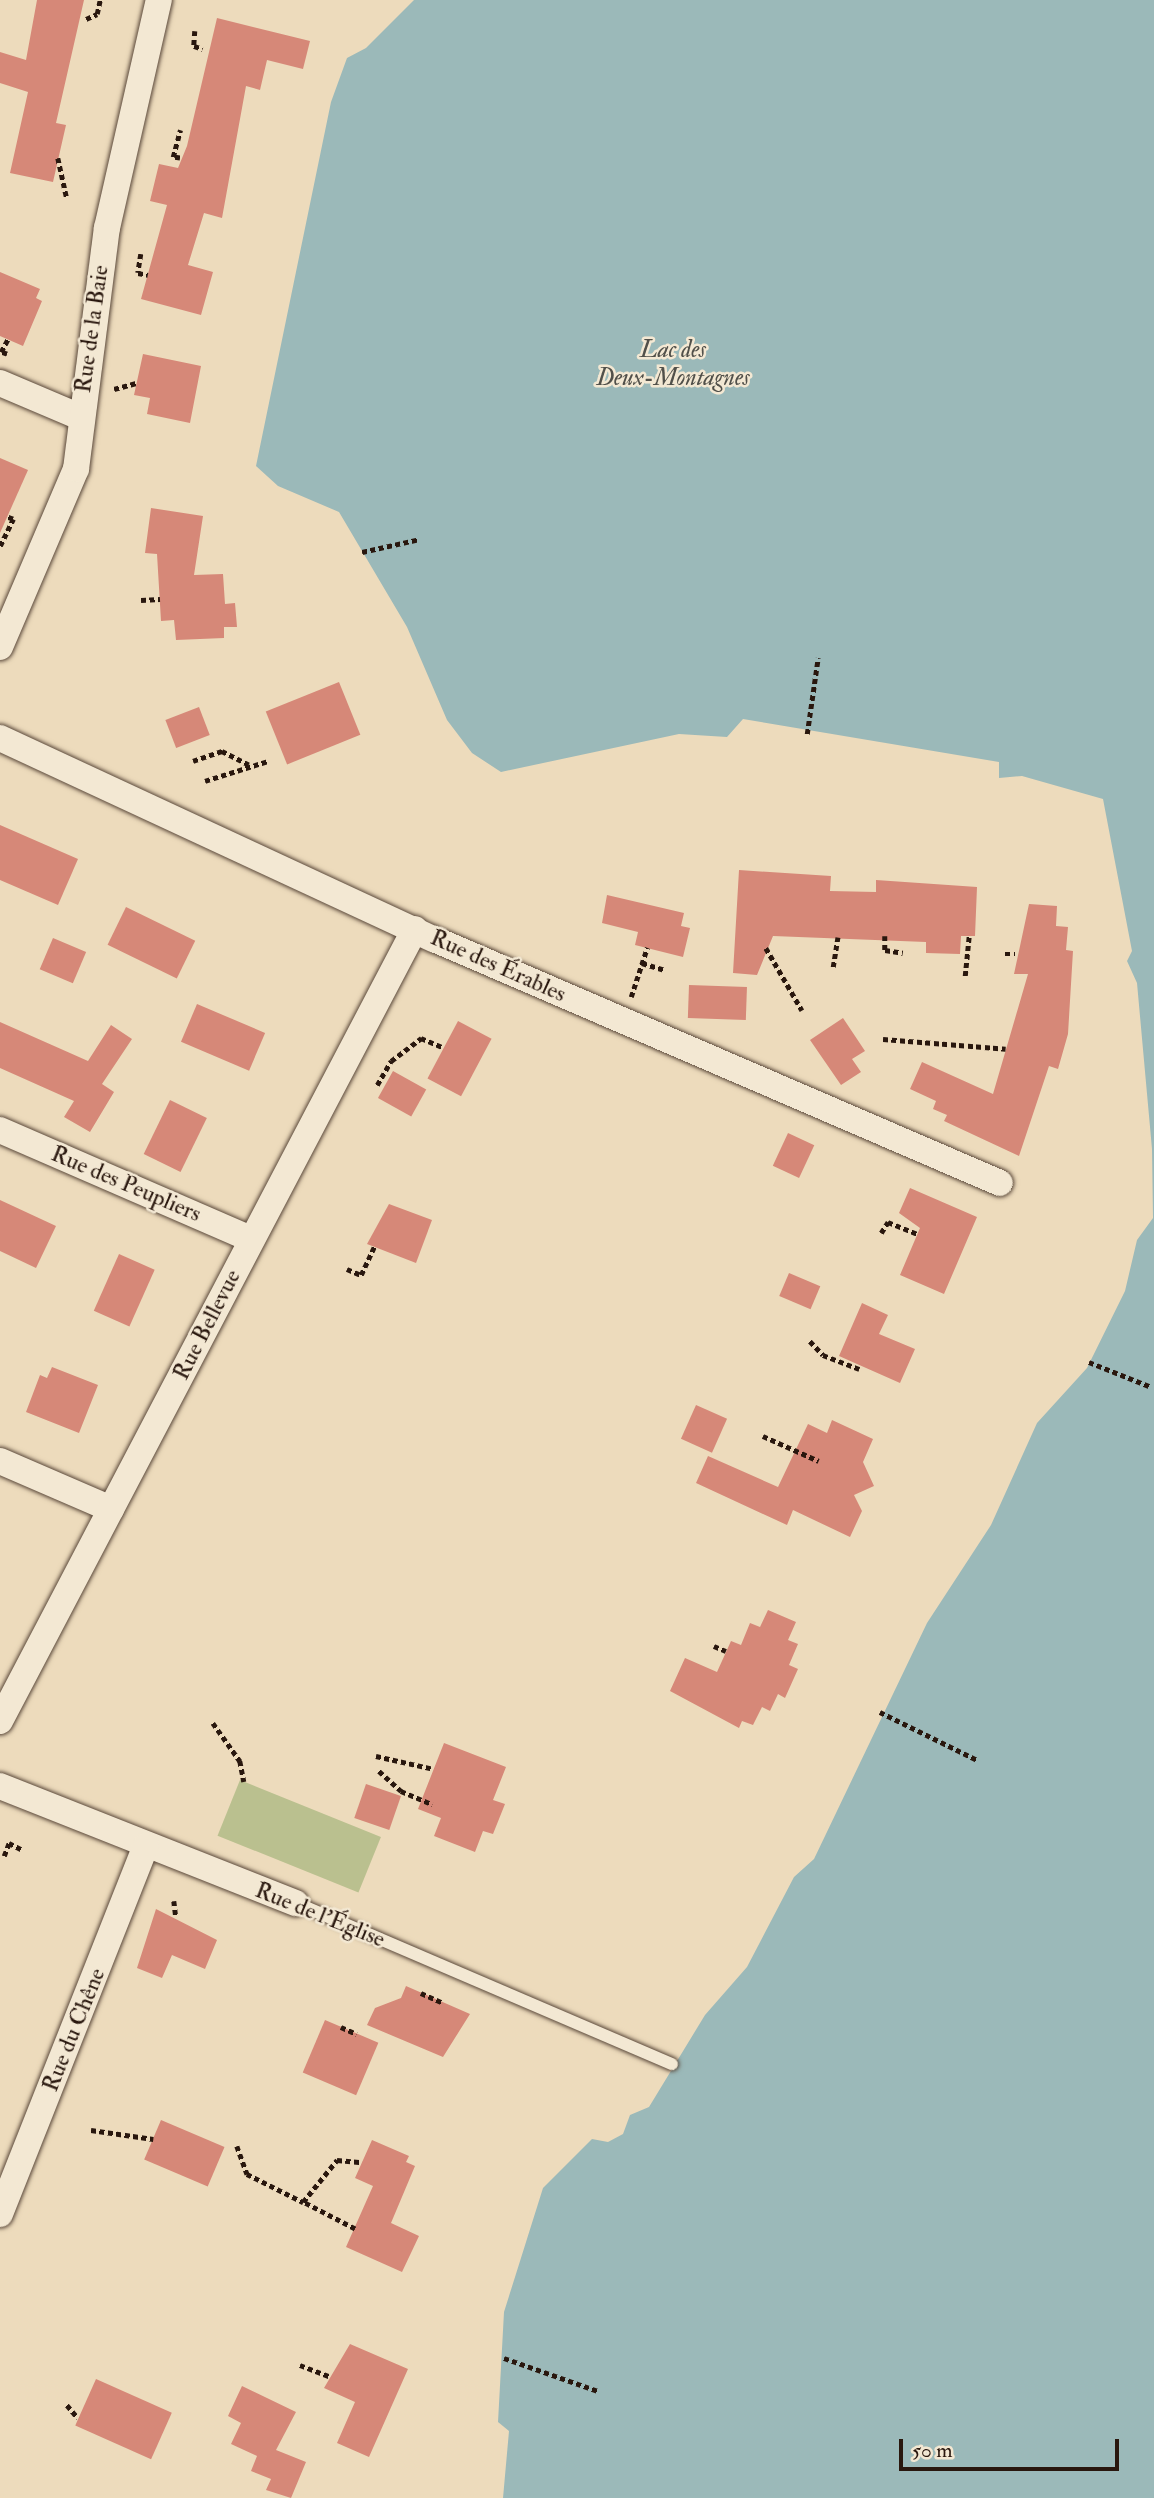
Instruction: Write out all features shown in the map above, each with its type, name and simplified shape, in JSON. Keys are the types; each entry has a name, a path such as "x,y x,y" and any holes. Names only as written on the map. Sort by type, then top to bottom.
{"street":[{"name":"Rue de la Baie","path":"0,647 72,482 107,228 159,0"},
{"path":"0,383 80,417"},
{"name":"Rue des Érables","path":"0,738 415,929 1000,1183"},
{"name":"Rue Bellevue","path":"0,1721 415,929"},
{"name":"Rue des Peupliers","path":"0,1130 251,1239"},
{"path":"0,1461 111,1509"},
{"name":"Rue de l'Église","path":"0,1786 146,1846 296,1903"},
{"name":"Rue du Chêne","path":"0,2214 146,1846"}],"lane":[{"name":"Rue de l'Église","path":"296,1903 639,2047 672,2064"}],"path":[{"path":"86,19 97,14 100,0"},
{"path":"195,31 194,46 203,49"},
{"path":"180,130 173,157 180,158"},
{"path":"58,158 67,199"},
{"path":"141,254 138,273 148,275"},
{"path":"8,340 1,352 19,360"},
{"path":"110,391 137,383"},
{"path":"0,546 13,519 7,517"},
{"path":"362,552 420,539"},
{"path":"141,600 160,599"},
{"path":"807,734 818,658"},
{"path":"193,761 222,751 250,765"},
{"path":"205,781 268,761"},
{"path":"885,936 885,950 903,953"},
{"path":"965,976 969,936"},
{"path":"833,967 838,937"},
{"path":"619,1019 647,948"},
{"path":"766,948 802,1010"},
{"path":"1005,954 1015,954"},
{"path":"642,963 665,970"},
{"path":"377,1085 391,1061 421,1038 444,1048"},
{"path":"883,1039 1006,1049"},
{"path":"881,1233 888,1222 918,1234"},
{"path":"347,1269 360,1275 374,1247"},
{"path":"810,1341 823,1355 859,1369"},
{"path":"1089,1362 1149,1386"},
{"path":"763,1436 818,1461"},
{"path":"714,1646 726,1651"},
{"path":"880,1712 977,1760"},
{"path":"213,1723 240,1762 244,1782"},
{"path":"376,1756 435,1769"},
{"path":"379,1771 401,1791 432,1804"},
{"path":"4,1856 9,1843 23,1850"},
{"path":"174,1902 176,1917"},
{"path":"421,1993 443,2003"},
{"path":"341,2027 357,2034"},
{"path":"91,2130 153,2139"},
{"path":"237,2146 247,2174 355,2229"},
{"path":"303,2202 337,2161 362,2162"},
{"path":"504,2358 598,2391"},
{"path":"300,2365 329,2376"},
{"path":"67,2405 78,2418"}],"green space":[{"path":"240,1780 381,1837 358,1893 218,1836"}],"water":[{"name":"Lac des Deux-Montagnes","path":"414,0 1154,0 1154,2498 503,2498 509,2431 498,2422 504,2312 543,2188 592,2139 608,2142 623,2134 630,2115 649,2107 705,2015 747,1967 794,1877 814,1859 927,1623 991,1525 1037,1423 1087,1368 1125,1291 1137,1240 1153,1218 1152,1149 1137,983 1127,961 1132,951 1103,799 1022,776 999,778 999,762 743,719 727,737 679,734 501,772 472,753 447,720 407,627 339,512 278,486 256,466 331,102 347,58 366,48"}],"building":[{"path":"37,0 84,0 56,123 66,125 53,182 10,173 28,92 0,83 0,52 26,60"},
{"path":"217,18 310,41 303,69 267,60 260,90 246,86 222,218 204,213 188,265 213,272 201,315 141,299 167,205 150,201 159,164 178,168 187,146"},
{"path":"0,272 40,289 36,298 42,301 23,346 0,336"},
{"path":"143,354 201,366 190,423 147,414 150,398 134,395"},
{"path":"0,458 28,470 0,533"},
{"path":"151,508 203,516 194,575 223,574 225,604 235,603 237,627 224,627 224,638 176,640 174,620 161,621 157,554 145,553"},
{"path":"339,682 360,735 287,764 266,712"},
{"path":"199,707 210,735 176,748 165,720"},
{"path":"0,825 78,859 58,905 0,880"},
{"path":"739,870 831,876 830,891 876,892 876,880 977,887 975,936 961,936 960,954 926,953 926,942 773,936 757,975 733,973"},
{"path":"607,895 684,913 681,926 690,928 683,957 635,945 638,932 602,923"},
{"path":"1029,904 1057,906 1056,926 1068,927 1066,950 1073,951 1068,1034 1058,1069 1049,1066 1019,1156 944,1121 947,1115 933,1109 936,1101 910,1089 922,1062 993,1094 1028,974 1014,974"},
{"path":"126,907 195,941 177,979 108,945"},
{"path":"53,938 86,952 73,983 40,969"},
{"path":"689,985 747,987 746,1020 688,1018"},
{"path":"197,1004 265,1033 249,1071 181,1042"},
{"path":"843,1018 865,1051 852,1059 861,1072 841,1085 810,1040"},
{"path":"458,1021 492,1039 461,1096 427,1078"},
{"path":"0,1022 88,1061 111,1025 132,1039 102,1084 114,1092 90,1132 64,1117 74,1101 0,1068"},
{"path":"393,1071 426,1089 411,1117 378,1098"},
{"path":"170,1100 207,1118 181,1172 144,1154"},
{"path":"788,1133 814,1145 799,1178 773,1166"},
{"path":"910,1188 977,1217 944,1294 900,1275 920,1228 899,1213"},
{"path":"0,1200 56,1226 36,1268 0,1251"},
{"path":"389,1204 432,1220 416,1263 367,1244"},
{"path":"119,1254 155,1270 129,1327 94,1311"},
{"path":"789,1273 820,1286 811,1309 779,1296"},
{"path":"862,1303 888,1315 879,1334 915,1349 900,1383 839,1356"},
{"path":"52,1367 98,1385 79,1433 26,1412 40,1375 47,1378"},
{"path":"696,1405 727,1419 712,1453 681,1439"},
{"path":"832,1420 873,1439 863,1462 874,1486 854,1495 862,1511 850,1537 793,1510 787,1525 696,1483 708,1456 778,1487 808,1424 827,1433"},
{"path":"768,1610 796,1622 788,1640 798,1644 789,1665 798,1669 785,1698 778,1694 770,1711 762,1707 753,1725 742,1721 739,1728 670,1691 685,1658 717,1672 731,1641 741,1645 750,1623 760,1627"},
{"path":"444,1743 506,1767 493,1800 505,1804 493,1834 483,1831 475,1852 434,1836 441,1818 418,1809"},
{"path":"366,1784 401,1796 389,1830 354,1818"},
{"path":"156,1909 217,1940 205,1969 172,1955 162,1978 137,1968"},
{"path":"406,1986 470,2014 443,2057 367,2025 375,2008 401,1998"},
{"path":"325,2020 378,2043 356,2095 303,2072"},
{"path":"161,2120 225,2147 208,2187 144,2160"},
{"path":"372,2140 409,2156 406,2162 415,2166 391,2223 419,2236 402,2272 346,2247 373,2186 355,2178"},
{"path":"350,2344 408,2369 369,2457 337,2443 355,2402 324,2388"},
{"path":"96,2379 172,2413 151,2459 75,2426"},
{"path":"242,2386 296,2412 276,2450 306,2462 291,2498 266,2490 271,2479 251,2471 257,2456 231,2444 241,2423 228,2416"}]}
